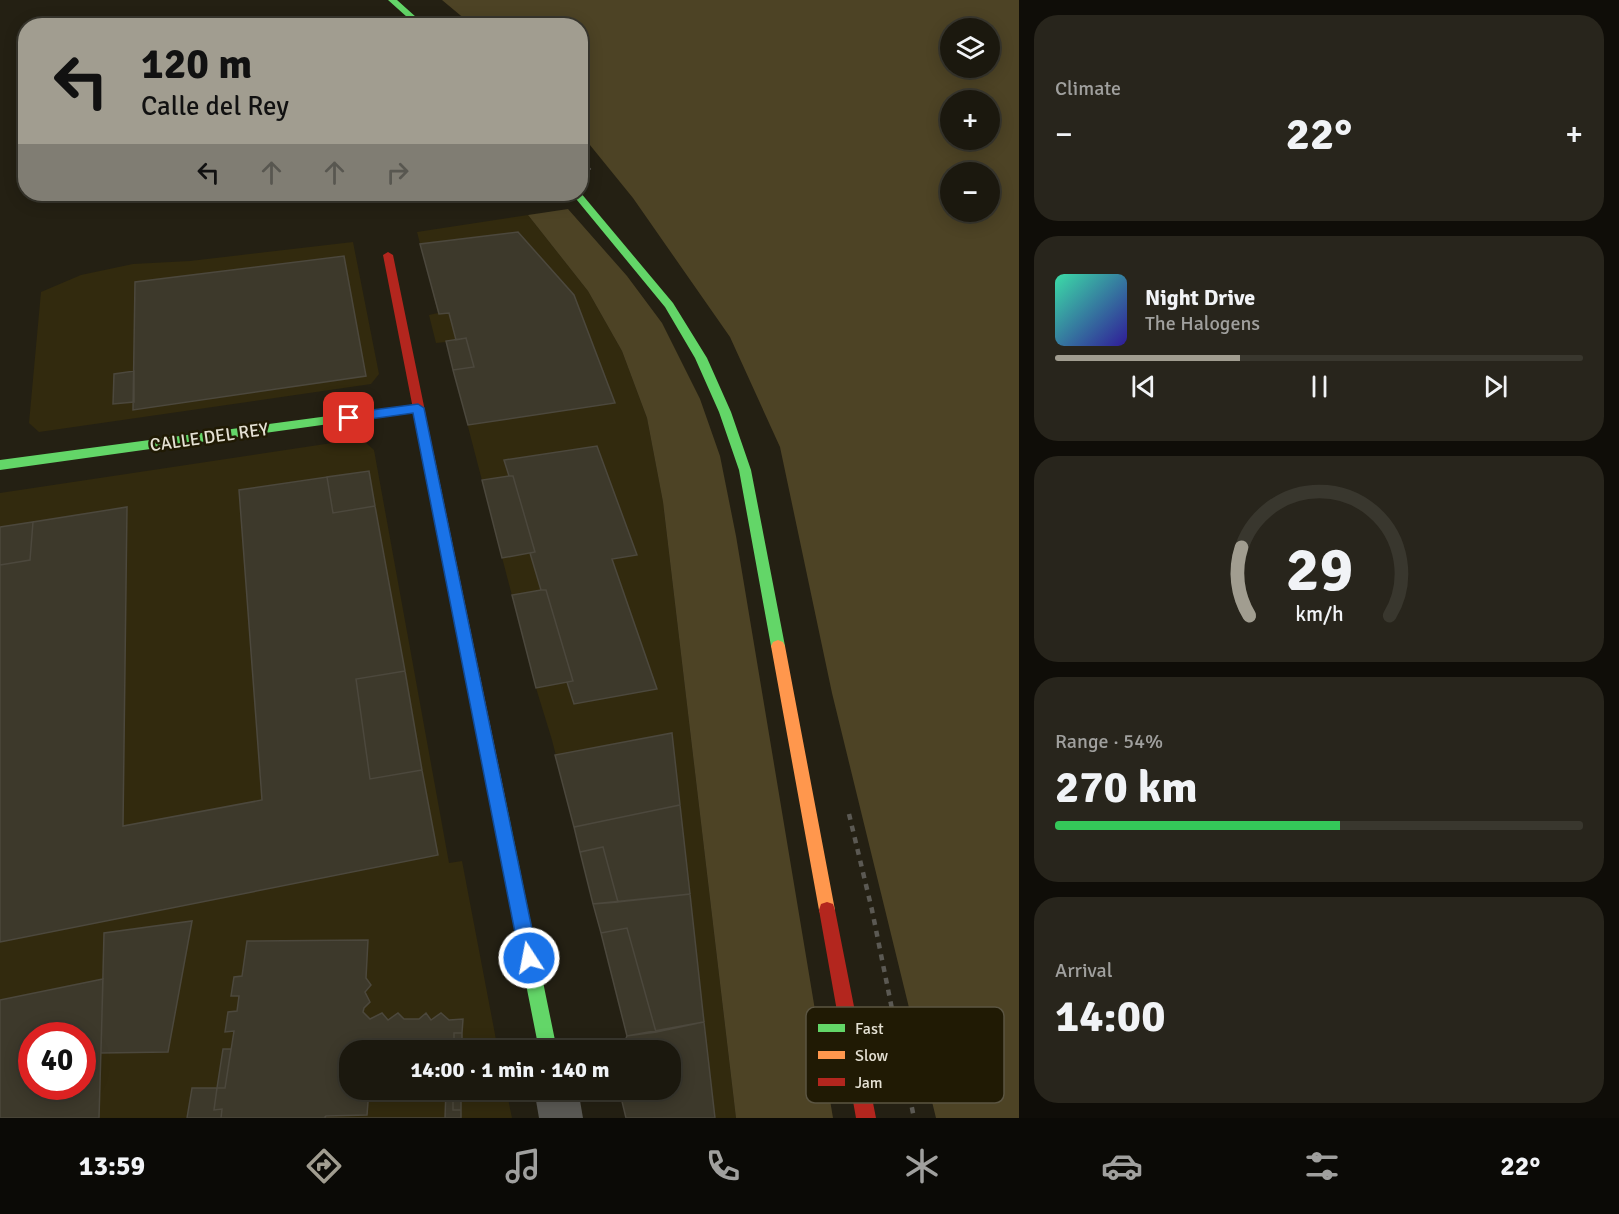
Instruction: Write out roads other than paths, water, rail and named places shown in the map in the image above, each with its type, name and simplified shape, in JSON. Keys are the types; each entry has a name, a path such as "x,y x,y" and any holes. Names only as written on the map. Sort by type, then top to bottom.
{"street":[{"path":"392,0 413,18"},
{"path":"583,201 669,305 701,358 746,470 845,1007"},
{"path":"388,255 546,1040"},
{"name":"CALLE DEL REY","path":"0,465 418,408"},
{"path":"558,1100 561,1118"},
{"path":"863,1103 866,1118"}]}
